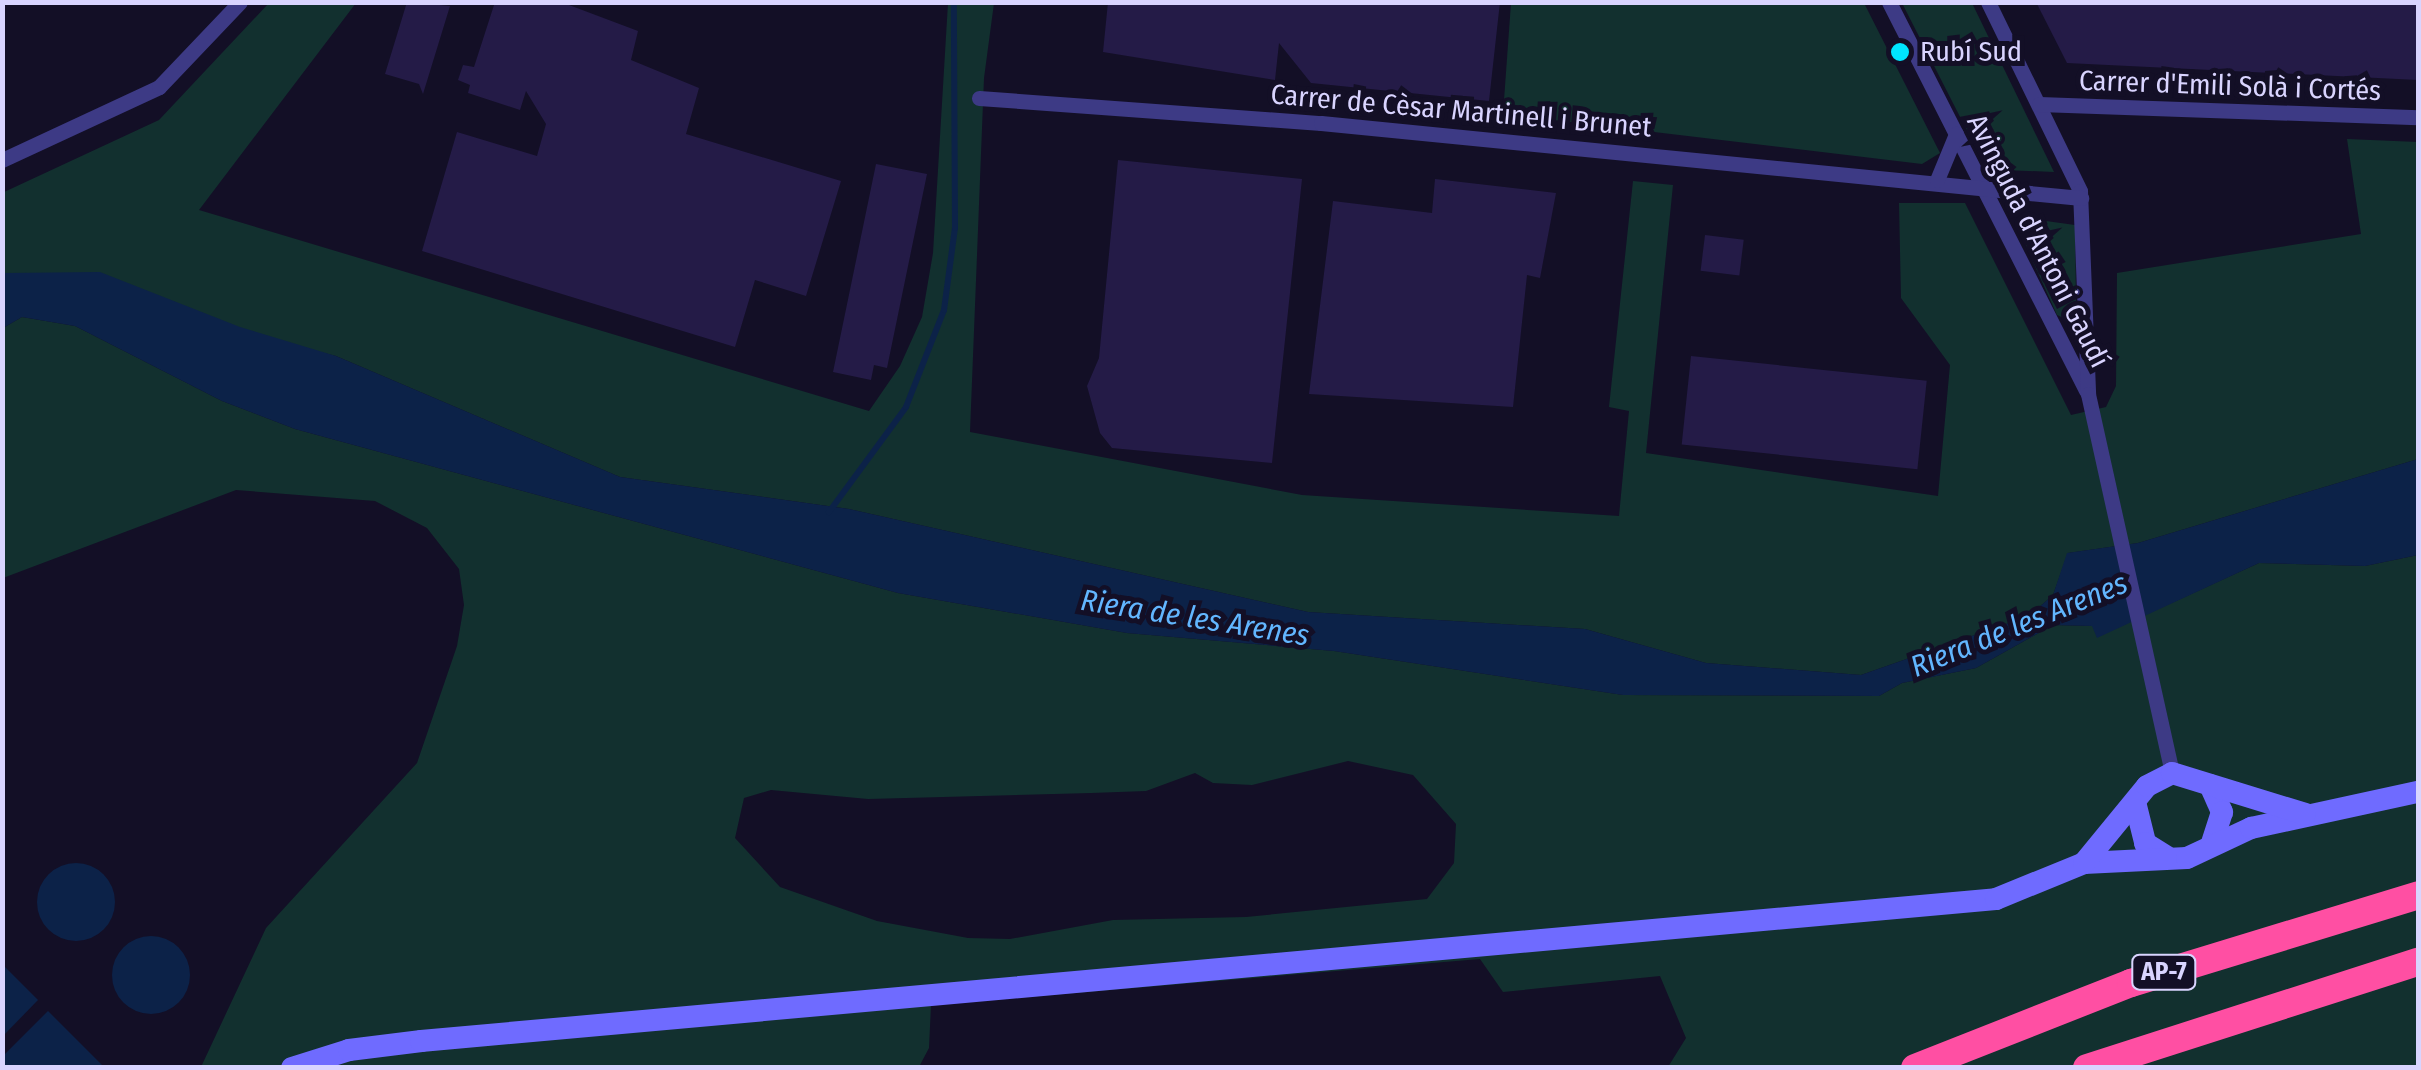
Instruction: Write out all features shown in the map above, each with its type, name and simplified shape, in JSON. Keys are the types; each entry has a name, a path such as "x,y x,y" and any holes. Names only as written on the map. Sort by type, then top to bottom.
{"highway":[{"name":"AP-7","path":"1915,1068 2131,983 2418,895"},
{"name":"AP-7","path":"2087,1068 2418,962"}],"main road":[{"path":"292,1068 349,1050 421,1041 1949,905 2026,892 2084,863 2136,806 2147,786 2172,773 2305,814"},
{"path":"2210,785 2222,812 2211,844"},
{"path":"2084,863 2166,856 2187,858 2211,844 2305,814 2418,792"},
{"path":"2136,806 2145,843 2166,856"}],"street":[{"path":"2,160 159,88 240,2"},
{"name":"Avinguda d'Antoni Gaudí","path":"1889,2 2088,394"},
{"name":"Avinguda d'Antoni Gaudí","path":"1988,2 2081,198 2088,394 2172,773"},
{"name":"Carrer de Cèsar Martinell i Brunet","path":"979,98 1982,184 2081,198"},
{"name":"Carrer d'Emili Solà i Cortés","path":"2039,104 2418,117"},
{"path":"1937,180 1956,134"}],"green space":[{"path":"269,3 356,3 199,210 869,411 900,366 922,317 933,253 948,3 994,3 984,78 970,432 1302,495 1619,516 1629,411 1609,407 1633,181 1673,185 1646,453 1938,496 1950,365 1901,298 1899,203 1965,203 2071,415 2106,407 2116,386 2117,273 2361,234 2347,139 2418,142 2418,459 2138,543 2068,553 2053,595 2029,616 1861,675 1706,663 1585,629 1308,612 849,509 620,477 336,356 3,273 2,193 159,120"},
{"path":"1511,3 1864,3 1940,153 1922,164 1503,114"},
{"path":"1902,3 1972,3 2054,172 2004,170 1982,160"},
{"path":"2046,221 2075,225 2076,302 2068,320 2057,315 2017,226"},
{"path":"22,317 75,326 222,401 295,429 898,593 1127,633 1334,651 1623,695 1879,696 1902,683 1976,668 2053,625 2093,626 2097,637 2259,563 2365,566 2418,555 2418,1067 1668,1067 1686,1038 1660,976 1503,992 1480,959 931,1005 929,1048 920,1065 903,1067 201,1067 266,928 417,763 457,646 464,605 459,569 427,528 375,501 236,490 3,578 3,328","holes":["1348,761 1413,775 1456,824 1454,863 1427,899 1246,917 1113,920 1010,939 968,938 877,921 780,887 735,838 744,798 771,790 868,799 1146,791 1195,773 1213,783 1252,785"]}],"water":[{"name":"Riera de les Arenes","path":"100,272 240,327 336,356 620,477 849,509 1308,612 1585,629 1706,663 1861,675 2029,616 2053,595 2067,553 2138,543 2418,459 2418,555 2365,566 2259,563 2097,638 2092,626 2053,625 1976,668 1902,683 1879,696 1623,695 1334,651 1127,633 898,593 295,429 222,401 75,326 22,317 3,328 3,273"},
{"path":"76,863 104,874 115,902 104,930 76,941 48,930 37,902 48,874"},
{"path":"151,936 179,947 190,975 179,1003 151,1014 123,1003 112,975 123,947"},
{"path":"3,965 38,1000 2,1036"},
{"path":"48,1011 104,1067 3,1067 3,1056"}],"building":[{"path":"407,2 450,6 423,94 419,84 385,74"},
{"path":"495,2 561,2 638,31 631,60 699,88 686,134 841,181 806,296 755,280 735,347 422,251 457,132 537,156 546,124 526,91 520,110 468,93 470,85 458,80 463,65 474,67"},
{"path":"1108,2 1500,2 1489,101 1311,83 1279,43 1275,80 1103,52"},
{"path":"2036,2 2418,2 2418,80 2067,63"},
{"path":"1118,160 1302,179 1272,463 1112,448 1100,433 1087,386 1099,358"},
{"path":"876,164 927,174 887,368 874,365 871,380 833,372"},
{"path":"1435,179 1556,193 1540,278 1527,275 1513,407 1309,394 1333,201 1432,213"},
{"path":"1705,235 1744,240 1739,275 1701,271"},
{"path":"1691,356 1927,381 1917,469 1682,445"}],"waterway":[{"path":"829,512 906,407 944,310 955,228 954,2"}],"place":[{"name":"Rubí Sud","path":"1900,52"}]}
